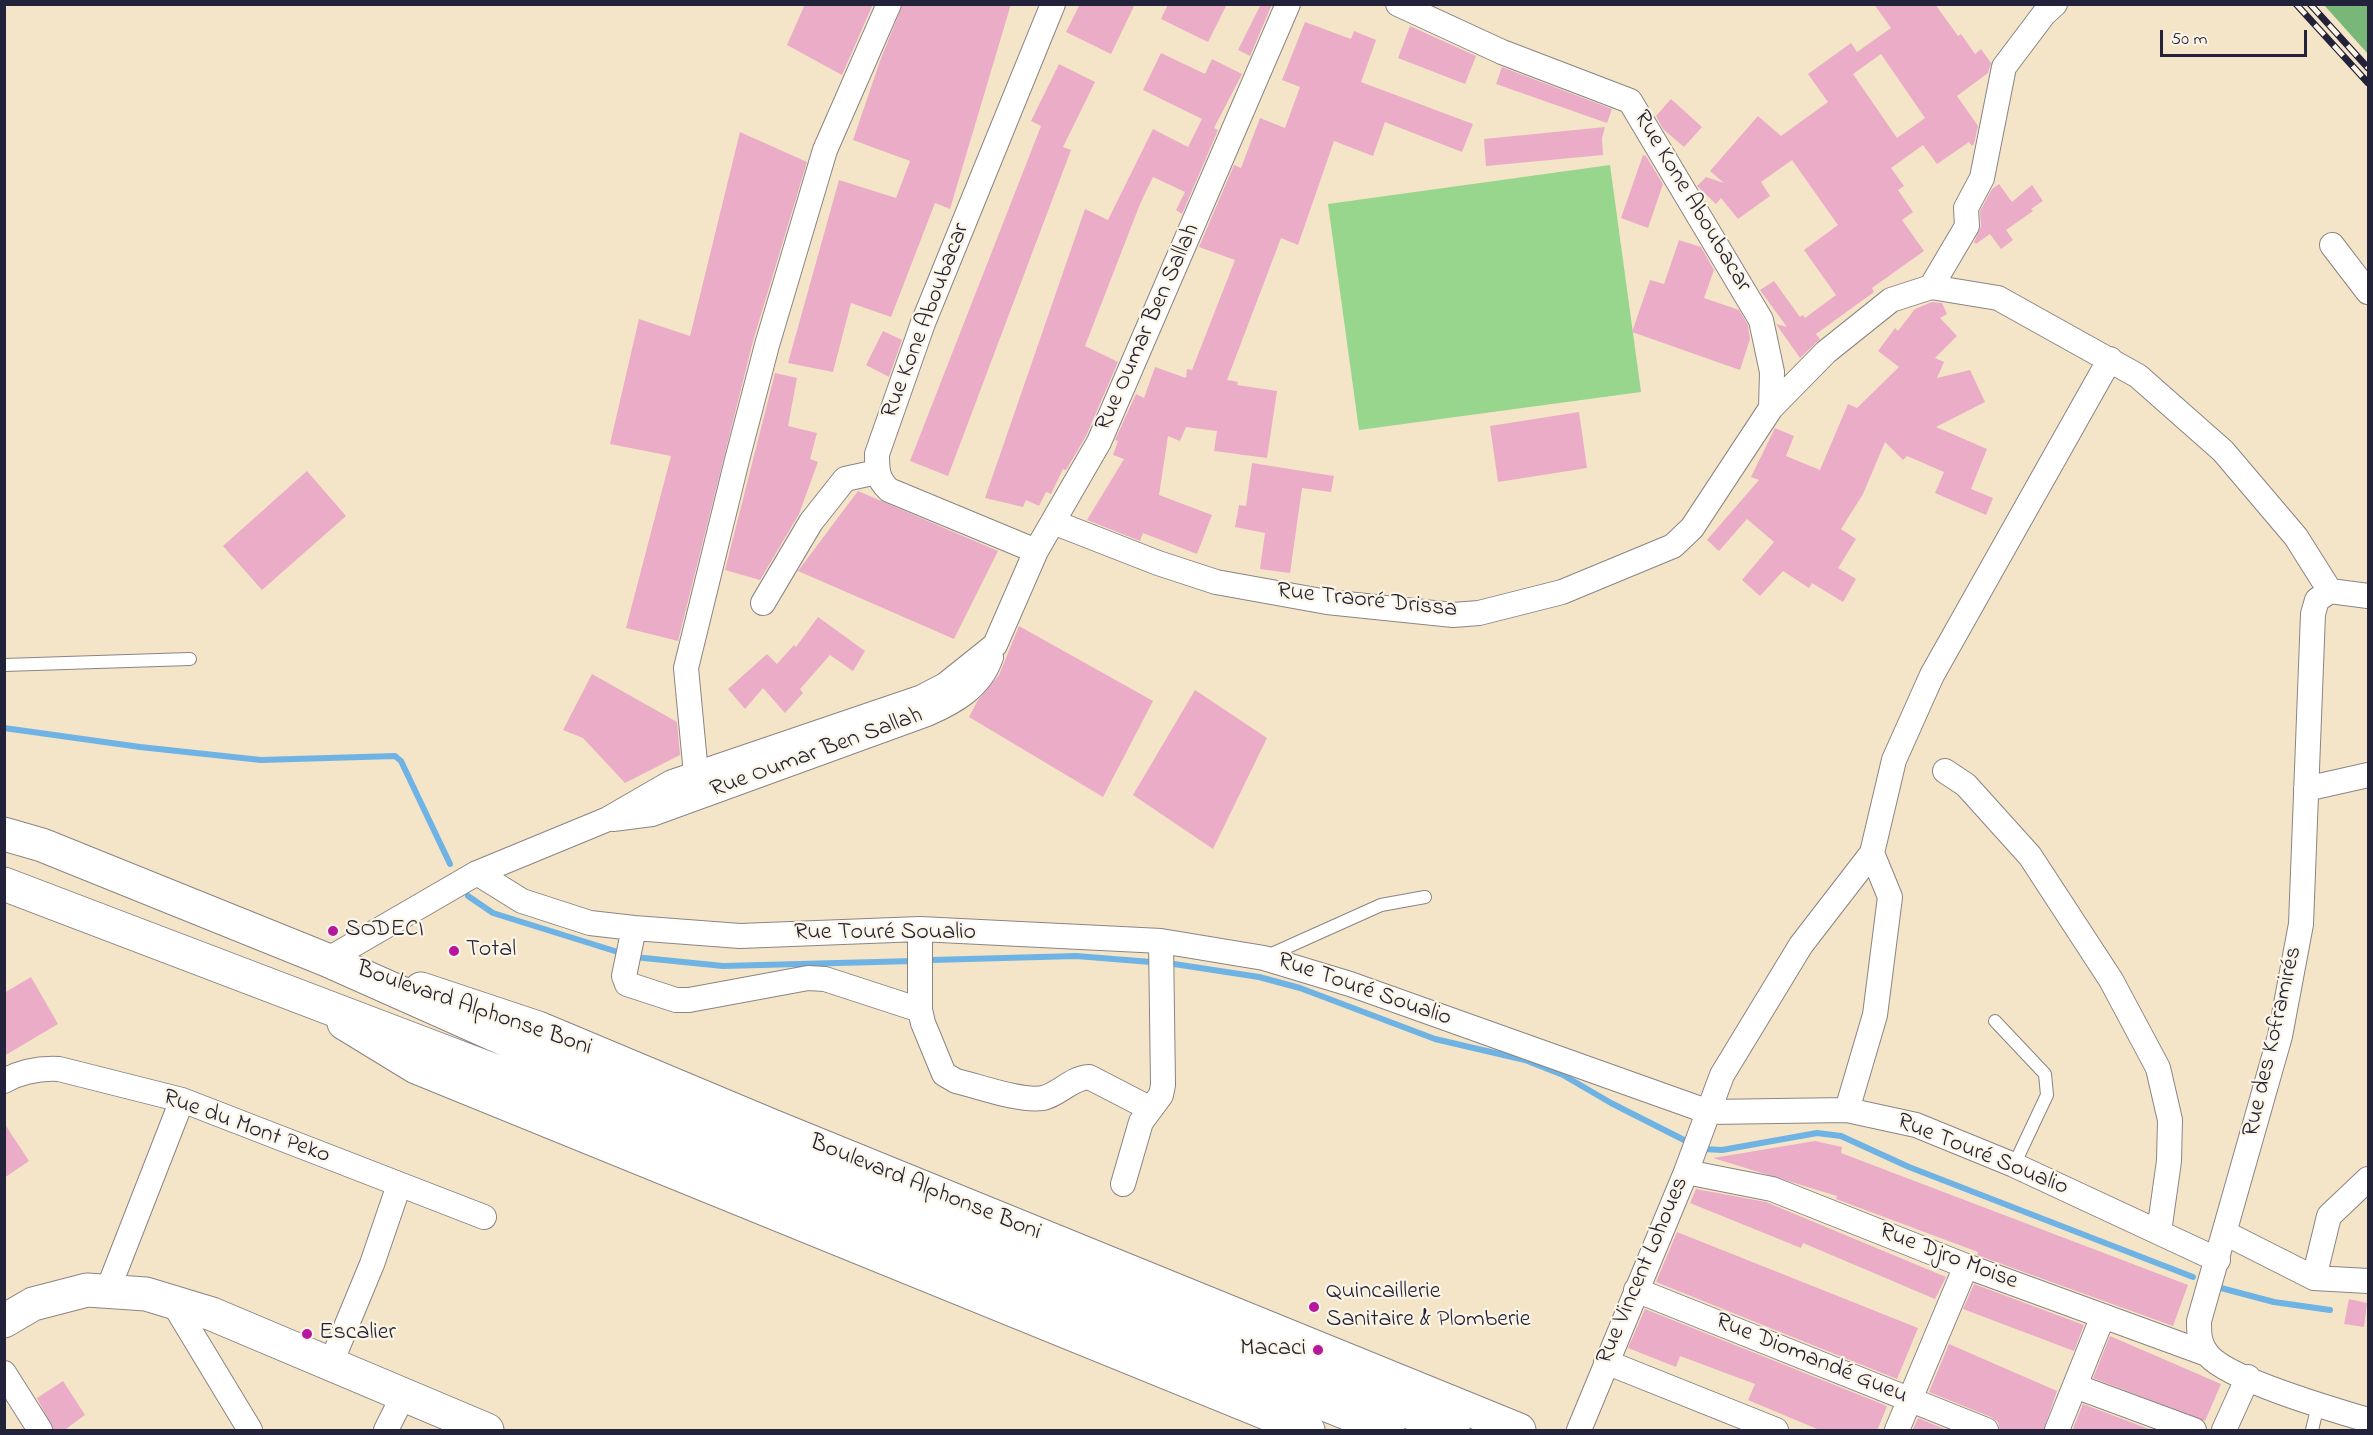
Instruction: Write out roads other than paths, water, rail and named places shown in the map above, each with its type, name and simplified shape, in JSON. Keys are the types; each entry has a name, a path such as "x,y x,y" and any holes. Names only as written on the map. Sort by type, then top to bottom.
{"main road":[{"name":"Boulevard Alphonse Boni","path":"4,834 42,845 327,960 1054,1280 1388,1431"},
{"name":"Boulevard Alphonse Boni","path":"4,884 755,1170 1453,1431"},
{"name":"Boulevard Alphonse Boni","path":"327,960 538,1028 1480,1423 1519,1431"},
{"name":"Boulevard Alphonse Boni","path":"304,998 417,1067 1300,1429"},
{"path":"4,1321 33,1304 87,1290 146,1294 212,1314 487,1431"}],"street":[{"path":"696,774 686,668 737,460 767,345 825,150 889,4"},
{"name":"Rue Kone Aboubacar","path":"877,472 877,454 923,323 1053,4"},
{"name":"Rue Oumar Ben Sallah","path":"608,819 652,814 927,714 951,704 973,688 989,663 1036,551 1099,442 1288,4"},
{"name":"Rue Kone Aboubacar","path":"1398,4 1502,52 1630,100 1761,320 1772,372 1772,408"},
{"path":"2055,4 2044,14 2004,67 1982,178 1966,208 1967,226 1931,287 1998,298 2138,376 2223,451 2296,537 2330,591 2368,596"},
{"path":"2332,245 2368,292"},
{"name":"Rue Traoré Drissa","path":"1053,522 1216,582 1327,602 1453,615 1479,613 1562,592 1673,546 1692,528 1772,408 1826,352 1891,300 1931,287"},
{"path":"1847,1110 1875,1015 1890,897 1872,853 1894,760 1932,675 2110,359"},
{"path":"763,603 811,522 845,479 877,472 889,490 1036,551"},
{"name":"Rue des Koframirés","path":"2207,1354 2199,1341 2199,1321 2280,1036 2301,924 2313,614 2317,600 2330,591"},
{"name":"Rue Oumar Ben Sallah","path":"327,960 477,873 608,819 655,790 922,697 945,685 995,645"},
{"path":"1945,771 1966,785 2030,856 2111,980 2158,1068 2170,1120 2169,1161 2159,1232"},
{"path":"2306,789 2368,775"},
{"name":"Rue Vincent Lohoues","path":"1579,1431 1686,1172 1722,1075 1801,945 1872,853"},
{"name":"Rue Touré Soualio","path":"477,873 522,901 590,923 634,928 740,936 920,929 1161,941 1264,958 1350,984 1709,1112 1847,1110 1916,1125 2014,1165 2218,1260"},
{"path":"634,928 624,976 627,984 676,1000 689,1000 808,978 825,979 920,1010"},
{"path":"920,929 920,1010 944,1074 956,1081 1032,1099 1045,1098 1074,1081 1089,1077 1149,1108"},
{"path":"1123,1184 1141,1122 1149,1108 1161,1095 1163,1085 1161,941"},
{"name":"Rue du Mont Peko","path":"4,1081 16,1074 44,1068 182,1100 484,1217"},
{"path":"107,1292 182,1100"},
{"name":"Rue Djro Moise","path":"1686,1172 1772,1189 1966,1266 2207,1354"},
{"path":"2314,1278 2329,1216 2368,1179"},
{"path":"331,1363 372,1264 399,1185"},
{"path":"2225,1233 2314,1278 2368,1281"},
{"path":"1898,1431 1966,1266"},
{"name":"Rue Diomandé Gueu","path":"1636,1290 1986,1431"},
{"path":"172,1301 250,1431"},
{"path":"2057,1431 2103,1316"},
{"path":"2207,1354 2217,1364 2248,1377 2318,1405 2368,1420"},
{"path":"1606,1362 1776,1431"},
{"path":"4,1373 40,1431"},
{"path":"2224,1431 2248,1377"},
{"path":"2075,1386 2194,1431"},
{"path":"386,1431 404,1394"}],"lane":[{"path":"4,665 190,659"},
{"path":"1264,958 1381,906 1425,897"},
{"path":"1995,1021 2044,1074 2048,1095 2014,1165"},
{"path":"2312,1431 2318,1405"}],"waterway":[{"path":"4,728 140,747 261,760 395,756 401,761 450,864"},
{"path":"468,896 493,913 621,953"},
{"path":"932,960 1076,956 1151,962"},
{"path":"634,957 723,966 914,961"},
{"path":"1174,964 1259,977 1300,988 1435,1039 1525,1060 1563,1075 1611,1103 1690,1143"},
{"path":"1704,1149 1722,1150 1817,1133 1841,1136 1909,1167 2193,1277"},
{"path":"2221,1288 2274,1302 2330,1310"}],"railway":[{"path":"2296,4 2368,83"},
{"path":"2310,4 2368,68"}],"place":[{"name":"SODECI","path":"333,931"},
{"name":"Total","path":"454,951"},
{"name":"Quincaillerie Sanitaire & Plomberie","path":"1314,1307"},
{"name":"Escalier","path":"307,1334"},
{"name":"Macaci","path":"1318,1350"}]}
